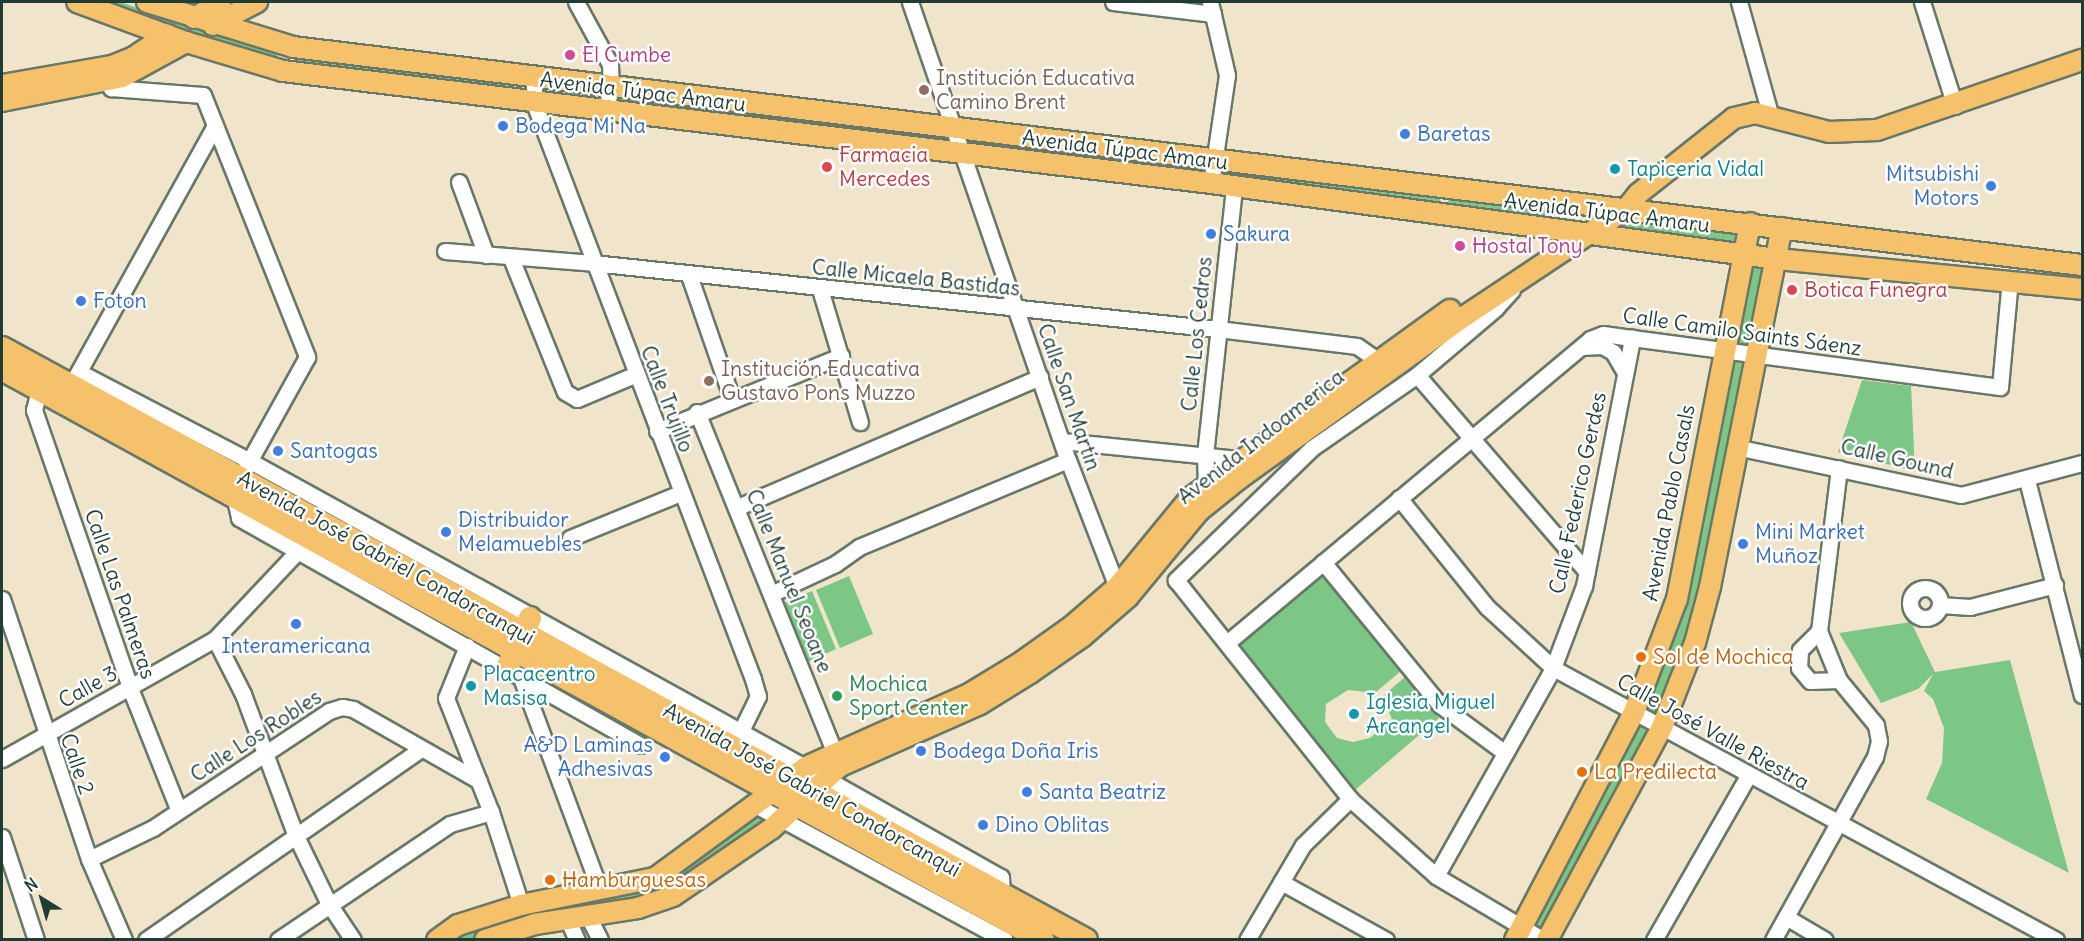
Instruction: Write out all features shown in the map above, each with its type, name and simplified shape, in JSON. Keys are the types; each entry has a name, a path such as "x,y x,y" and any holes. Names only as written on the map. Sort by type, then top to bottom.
{"highway":[{"name":"Avenida José Gabriel Condorcanqui","path":"2,348 240,478 519,649 782,786 822,778 1002,894 1086,939"},
{"name":"Avenida José Gabriel Condorcanqui","path":"2,369 39,390 70,386"},
{"name":"Avenida José Gabriel Condorcanqui","path":"240,478 405,602 519,649 558,642 657,696 782,786"},
{"name":"Avenida José Gabriel Condorcanqui","path":"822,778 945,896 1043,939"}],"main road":[{"name":"Avenida Túpac Amaru","path":"77,2 186,42 283,72 826,140 1211,183 1777,259 2010,279 2082,289"},
{"name":"Avenida Túpac Amaru","path":"147,2 293,47 709,100 954,127 1446,188 1624,203 1782,228 2082,265"},
{"path":"203,21 221,2"},
{"path":"203,21 257,2"},
{"path":"2,85 112,66 134,57 167,35"},
{"path":"2,101 108,81 136,70 186,42"},
{"path":"283,72 293,47"},
{"path":"1624,203 1734,118 1755,113 1770,114 1829,132 1876,130 1955,106 2082,60"},
{"path":"707,125 709,100"},
{"path":"826,140 830,113"},
{"path":"1442,215 1446,188"},
{"name":"Avenida Indoamerica","path":"1122,592 1166,523 1206,485 1377,360 1567,232 1624,203"},
{"name":"Avenida Indoamerica","path":"437,939 458,925 521,905 655,878 782,786 822,778 969,694 1122,592 1199,511 1344,401 1526,273 1587,234 1624,203"},
{"name":"Avenida Pablo Casals","path":"1518,933 1634,712 1677,599 1750,223"},
{"path":"1546,939 1662,727 1706,607 1736,447 1782,228"},
{"path":"485,939 567,918 638,908 673,896 781,820 822,778"}],"street":[{"path":"576,2 610,64 611,87 605,112"},
{"name":"Calle San Martín","path":"910,2 1068,460 1122,592"},
{"path":"1113,2 1211,8 1227,69 1211,183"},
{"path":"1740,2 1770,114"},
{"path":"1922,2 1955,106"},
{"name":"Calle Trujillo","path":"534,78 534,103 634,375 758,696 741,731"},
{"path":"108,81 111,88 203,94 307,357 240,478 239,518 297,552 405,602 467,646 519,649 640,745"},
{"path":"70,386 215,126"},
{"path":"459,182 486,255"},
{"name":"Calle Los Cedros","path":"1206,485 1205,455 1234,187"},
{"name":"Calle Micaela Bastidas","path":"445,251 593,263 820,289 1218,329 1357,346 1377,360"},
{"path":"511,258 565,392 577,399 634,375"},
{"path":"1526,273 1496,308 1417,375 1312,448 1176,580 1228,642 1350,799 1436,876 1518,933 1546,939"},
{"path":"689,275 732,399"},
{"name":"Calle Camilo Saints Sáenz","path":"1228,642 1578,348 1603,334 2000,387 2010,279"},
{"path":"820,289 860,422"},
{"name":"Calle Federico Gerdes","path":"1436,876 1552,668 1587,572 1632,338"},
{"name":"Calle Federico Gerdes","path":"1578,348 1602,346 1617,357 1625,373"},
{"path":"657,431 697,412 841,356"},
{"path":"1417,375 1587,572"},
{"path":"738,507 1040,377"},
{"name":"Calle Las Palmeras","path":"39,390 34,410 129,688 179,811"},
{"name":"Calle Manuel Seoane","path":"697,412 738,507 771,594 822,778"},
{"path":"1062,441 1240,459"},
{"name":"Calle Gound","path":"1736,447 1961,495 2027,480 2082,463"},
{"path":"771,594 835,564 860,547 1068,460"},
{"path":"1773,939 1875,757 1879,741 1876,725 1839,680 1819,631 1839,468"},
{"path":"2027,480 2082,695"},
{"path":"570,538 680,493"},
{"name":"Calle José Valle Riestra","path":"1399,498 1487,607 1552,668 1748,776 2056,939"},
{"path":"1567,549 1582,550 1593,539"},
{"name":"Calle 3","path":"2,759 214,639 297,552"},
{"path":"1323,562 1440,705 1505,753"},
{"path":"1940,605 1970,607 2055,585"},
{"name":"Calle 2","path":"2,599 45,735 89,859 124,939"},
{"path":"1819,631 1800,650 1798,668 1810,681 1839,680"},
{"path":"214,639 243,694 295,834 329,904 353,939"},
{"path":"467,646 447,698 491,812 521,905"},
{"path":"519,649 600,890"},
{"path":"657,696 741,731 782,786 781,820 945,896 1005,939"},
{"name":"Calle Los Robles","path":"89,859 153,828 329,711 342,707 352,709 479,781"},
{"path":"146,939 421,749"},
{"path":"1654,939 1748,776"},
{"path":"1247,939 1303,845 1350,799"},
{"path":"278,939 450,824 491,812"},
{"path":"2,837 36,939"},
{"path":"1281,882 1386,939"},
{"path":"588,916 600,939"},
{"path":"1786,917 1825,939"},
{"path":"567,918 577,939"}],"green space":[{"path":"83,2 121,2 194,29 278,50 276,62"},
{"path":"297,53 507,82 506,97 291,66"},
{"path":"616,92 703,104 700,121 614,110"},
{"path":"729,106 825,117 822,135 728,124"},
{"path":"852,120 933,130 930,148 850,137"},
{"path":"982,134 1176,159 1173,178 979,152"},
{"path":"1222,167 1441,194 1439,210 1220,182"},
{"path":"1449,194 1546,206 1544,222 1447,210"},
{"path":"1622,215 1737,228 1735,244 1620,231"},
{"path":"1746,261 1765,265 1748,352 1729,348"},
{"path":"1725,358 1746,360 1703,583 1687,639 1655,721 1638,711 1681,606"},
{"path":"1862,380 1911,386 1915,471 1838,452"},
{"path":"1321,565 1408,665 1375,693 1348,690 1326,704 1325,722 1337,738 1353,742 1370,738 1392,719 1382,697 1406,676 1439,718 1355,790 1229,644"},
{"path":"849,576 873,634 840,648 816,590"},
{"path":"812,591 836,649 805,663 780,605"},
{"path":"1911,622 1935,672 2010,660 2069,873 1926,799 1942,763 1944,728 1933,699 1924,691 1933,674 1918,689 1881,703 1839,633"},
{"path":"1635,719 1649,727 1542,932 1528,924"},
{"path":"757,813 772,820 656,898 606,909 606,894"},
{"path":"597,896 600,908 530,919 474,939 447,940 525,911"}],"place":[{"name":"El Cumbe","path":"570,55"},
{"name":"Institución Educativa Camino Brent","path":"924,90"},
{"name":"Bodega Mi Na","path":"503,126"},
{"name":"Baretas","path":"1405,134"},
{"name":"Farmacia Mercedes","path":"827,167"},
{"name":"Tapiceria Vidal","path":"1615,169"},
{"name":"Mitsubishi Motors","path":"1991,186"},
{"name":"Sakura","path":"1211,234"},
{"name":"Hostal Tony","path":"1460,246"},
{"name":"Botica Funegra","path":"1792,290"},
{"name":"Foton","path":"81,301"},
{"name":"Institución Educativa Gustavo Pons Muzzo","path":"709,381"},
{"name":"Santogas","path":"278,451"},
{"name":"Distribuidor Melamuebles","path":"446,532"},
{"name":"Mini Market Muñoz","path":"1743,544"},
{"name":"Interamericana","path":"296,624"},
{"name":"Sol de Mochica","path":"1641,657"},
{"name":"Placacentro Masisa","path":"471,686"},
{"name":"Mochica Sport Center","path":"837,696"},
{"name":"Iglesia Miguel Arcangel","path":"1354,714"},
{"name":"Bodega Doña Iris","path":"921,751"},
{"name":"A&D Laminas Adhesivas","path":"665,757"},
{"name":"La Predilecta","path":"1582,772"},
{"name":"Santa Beatriz","path":"1027,792"},
{"name":"Dino Oblitas","path":"983,825"},
{"name":"Hamburguesas","path":"550,880"}]}
